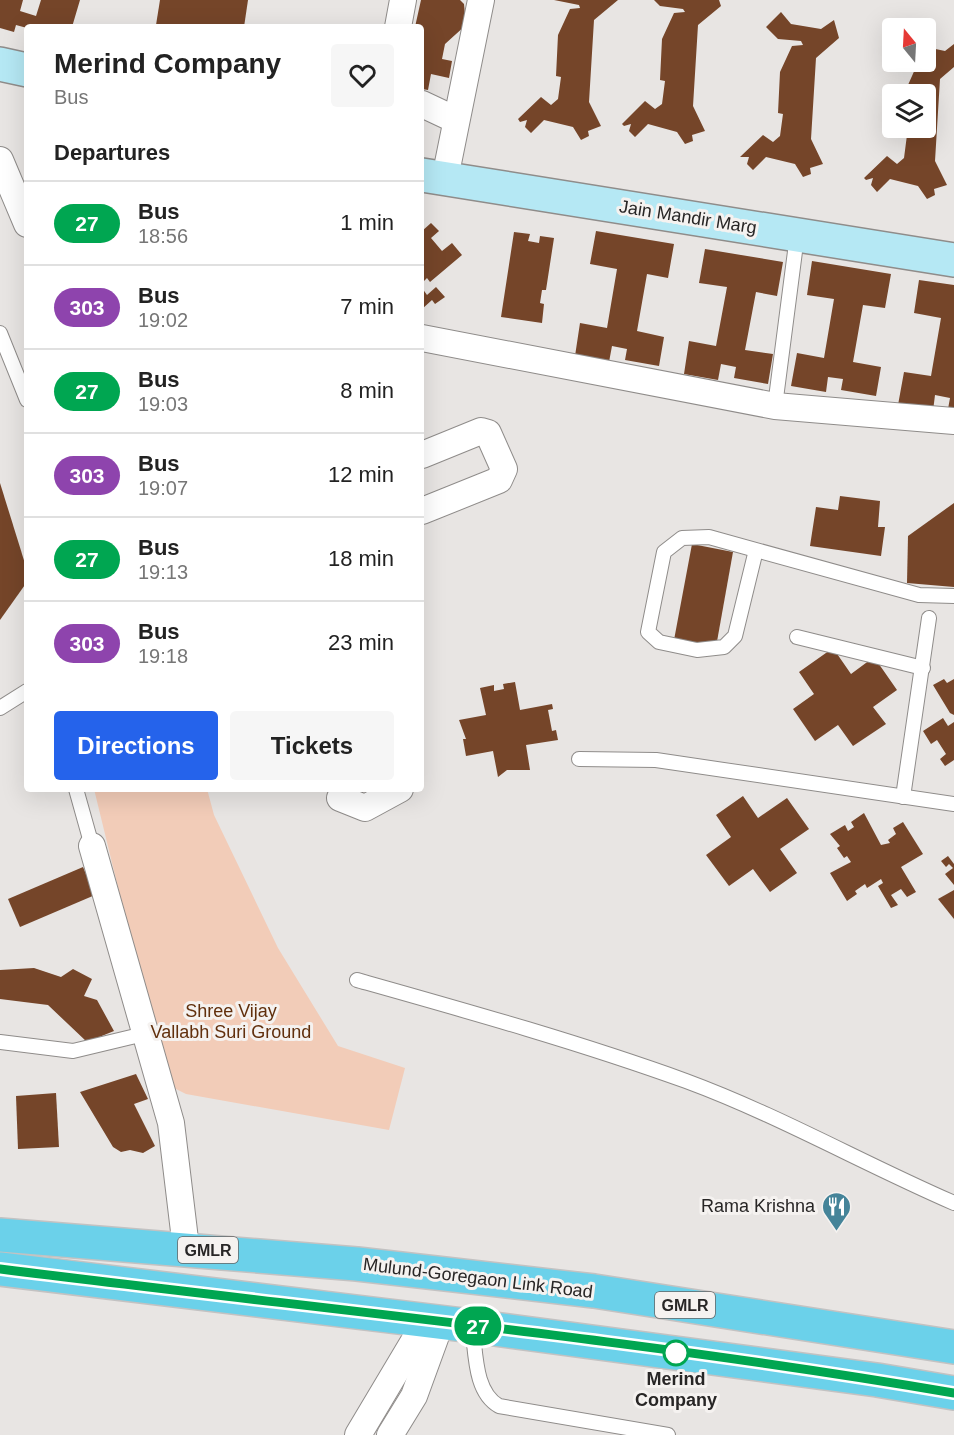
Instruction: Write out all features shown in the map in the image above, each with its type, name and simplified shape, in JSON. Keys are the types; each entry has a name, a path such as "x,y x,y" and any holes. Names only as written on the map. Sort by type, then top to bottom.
{"main road":[{"name":"Mulund-Goregaon Link Road","path":"0,1235 186,1248 357,1264 594,1291 954,1347"},
{"path":"0,1269 472,1326 877,1380 954,1393"}],"street":[{"path":"399,24 403,0"},
{"path":"434,166 456,120 481,0"},
{"path":"0,64 24,69"},
{"path":"0,86 24,91"},
{"path":"424,105 456,120"},
{"path":"0,160 24,217"},
{"name":"Jain Mandir Marg","path":"434,166 696,208 932,241 954,260"},
{"name":"Jain Mandir Marg","path":"696,208 797,235 932,241"},
{"path":"424,338 775,406 954,421"},
{"path":"424,454 481,431 488,433 504,470 499,480 424,510"},
{"path":"340,798 364,808 394,792"},
{"path":"92,846 171,1123 186,1248"},
{"path":"358,1435 434,1322"},
{"path":"390,1435 414,1396 434,1322"}],"lane":[{"path":"775,406 797,235"},
{"path":"0,333 24,393"},
{"path":"756,550 735,636 724,647 697,650 659,642 648,632 664,552 682,538 709,537 919,595 954,596"},
{"path":"903,797 929,618"},
{"path":"796,638 923,668"},
{"path":"0,708 24,693"},
{"path":"579,759 656,759 954,804"},
{"path":"77,792 92,846"},
{"path":"357,980 493,1018 687,1082 823,1140 954,1203"},
{"path":"0,1042 73,1051 144,1034"},
{"path":"472,1326 482,1390 489,1400 499,1406 668,1435"}],"green space":[{"name":"Shree Vijay Vallabh Suri Ground","path":"95,792 208,792 214,815 278,948 338,1046 405,1068 389,1130 186,1094 166,1084"}],"building":[{"path":"0,0 23,0 20,11 36,16 41,0 80,0 73,24 24,24 24,27 16,25 14,32 0,28"},
{"path":"160,0 248,0 244,24 156,24"},
{"path":"421,0 460,0 464,4 466,25 445,44 442,59 452,61 449,78 431,74 428,90 424,89 424,24 416,24"},
{"path":"554,0 618,0 594,20 589,102 601,126 588,131 589,136 581,140 573,127 544,120 531,133 525,127 527,120 520,122 518,119 541,97 551,105 558,99 561,77 556,76 558,35 570,9 580,8 579,5"},
{"path":"654,0 719,0 721,6 698,25 693,106 705,131 692,135 693,141 685,144 677,132 648,124 635,137 629,131 631,124 624,126 622,124 645,101 655,109 662,104 665,81 660,80 662,39 674,13 685,12 683,9 660,6"},
{"path":"781,12 791,24 821,29 834,20 839,38 816,58 811,139 823,164 810,168 811,174 803,177 795,164 766,157 753,170 747,164 749,157 740,157 763,135 773,142 780,136 783,114 778,113 780,72 792,46 803,45 801,41 778,39 766,27"},
{"path":"954,44 954,67 940,79 935,161 947,185 934,189 935,195 927,199 918,186 890,179 877,192 871,185 873,178 866,180 864,178 887,156 897,164 904,158 907,138 936,138 936,84 908,84 914,72 936,72 936,49 945,51"},
{"path":"431,223 439,231 431,238 442,251 452,243 462,255 430,282 427,278 424,281 424,229"},
{"path":"596,231 674,244 668,278 647,274 637,331 664,337 659,366 625,360 627,349 612,346 609,362 575,356 580,323 607,328 617,269 590,264"},
{"path":"514,232 530,234 528,241 539,243 540,236 554,238 546,290 542,290 540,303 544,304 542,323 501,317"},
{"path":"705,249 783,262 777,296 756,292 745,350 773,354 768,384 734,378 736,367 721,364 718,380 684,374 689,341 716,346 727,287 699,283"},
{"path":"812,261 891,274 885,308 863,305 853,362 881,367 876,396 841,390 843,379 828,377 826,392 791,386 797,353 824,358 834,299 807,295"},
{"path":"919,280 954,285 954,410 948,409 950,398 935,395 933,411 898,405 904,372 931,376 941,318 914,313"},
{"path":"436,287 445,297 435,304 432,300 424,307 424,291 427,295"},
{"path":"0,483 24,560 24,586 0,620"},
{"path":"840,496 880,501 878,527 885,527 881,556 810,546 816,507 838,510"},
{"path":"954,503 954,587 907,583 908,536"},
{"path":"692,544 733,552 716,647 674,640"},
{"path":"833,648 851,674 874,657 897,690 873,707 886,724 853,746 838,725 815,741 793,709 814,694 799,672"},
{"path":"944,679 947,683 954,679 954,715 950,713 933,685"},
{"path":"515,682 520,710 552,704 553,709 548,710 552,731 556,730 558,740 526,745 530,770 507,770 498,777 493,751 466,756 463,739 466,739 459,720 486,715 480,688 494,685 494,691 504,689 503,684"},
{"path":"943,718 948,726 954,722 954,760 945,766 940,759 946,754 937,740 931,744 923,731"},
{"path":"743,796 758,818 787,798 809,829 780,849 797,873 770,892 753,869 729,886 706,855 731,837 716,815"},
{"path":"864,813 881,845 890,843 888,840 896,834 893,828 903,822 923,854 901,867 916,892 907,897 901,889 891,895 898,905 891,908 878,886 883,883 881,879 867,888 865,884 847,901 830,873 851,862 847,856 844,858 837,848 840,846 830,834 845,825 848,831 854,827 851,822"},
{"path":"948,856 954,864 954,885 945,874 953,868 949,864 946,867 941,861"},
{"path":"83,867 95,895 20,927 8,899"},
{"path":"954,890 954,919 938,899"},
{"path":"34,968 61,977 73,969 92,979 84,996 97,1000 114,1031 87,1042 48,1005 0,999 0,970"},
{"path":"136,1074 148,1099 134,1104 155,1146 143,1153 130,1150 121,1152 113,1147 80,1092"},
{"path":"56,1093 59,1147 18,1149 16,1096"}],"bus line":[{"name":"27","path":"0,1269 472,1326 877,1380 954,1393"}],"place":[{"name":"Rama Krishna","path":"836,1232"},
{"name":"Merind Company","path":"676,1353"}]}
